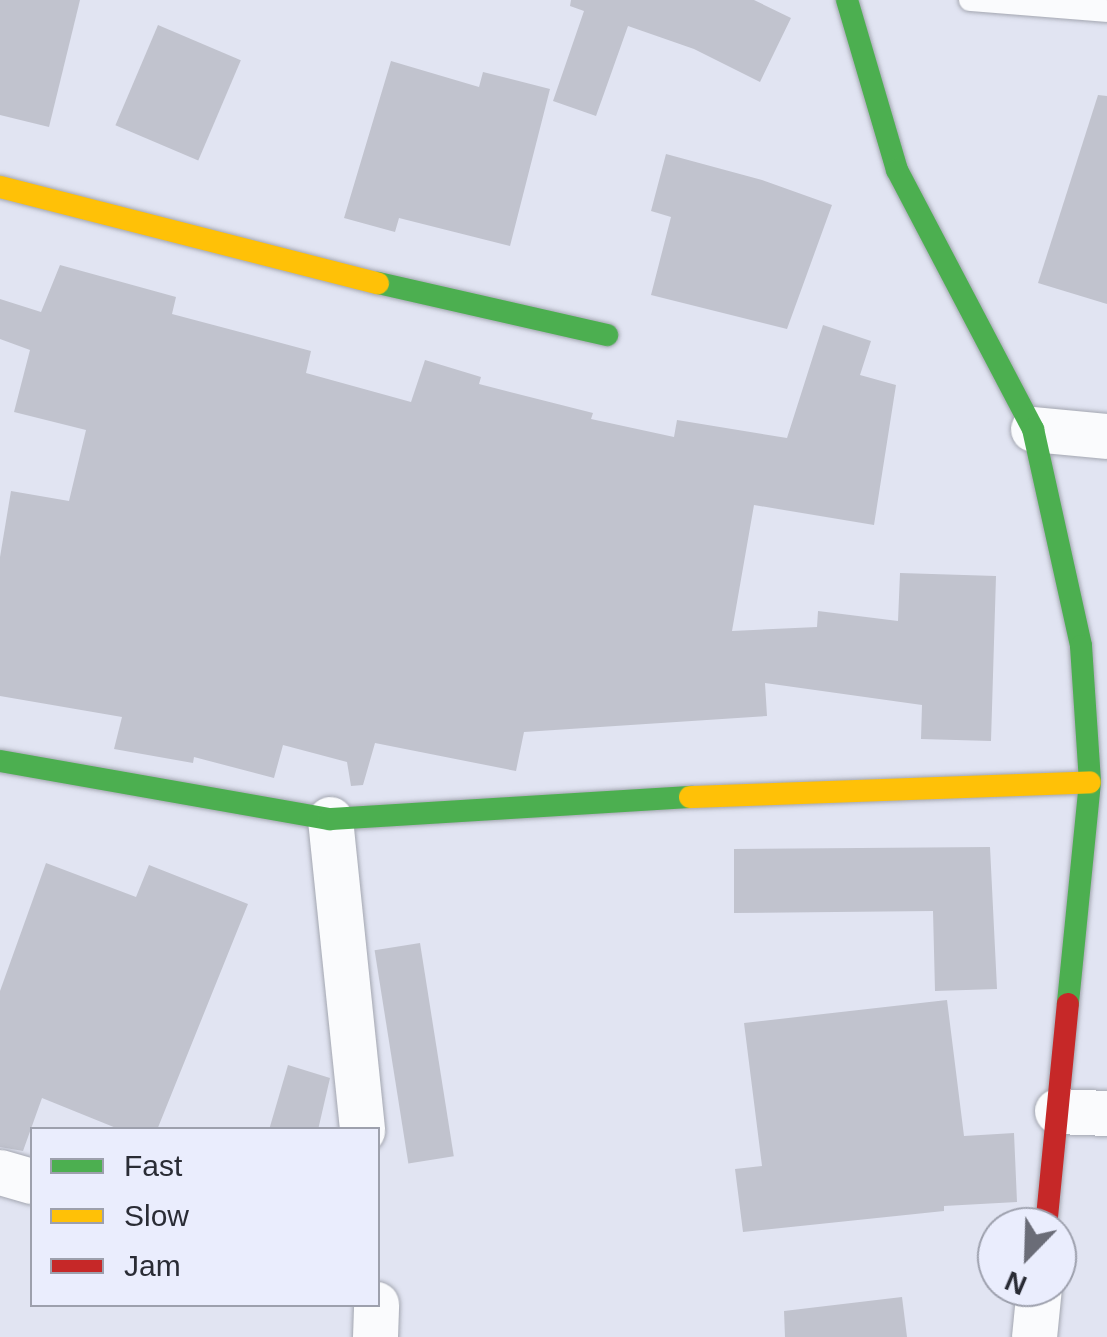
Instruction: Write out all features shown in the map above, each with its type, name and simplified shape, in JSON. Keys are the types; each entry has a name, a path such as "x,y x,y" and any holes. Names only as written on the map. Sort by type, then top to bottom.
{"street":[{"path":"847,0 897,170 1034,429 1081,646 1090,782 1048,1207"},
{"path":"0,187 280,261 607,335"},
{"path":"1034,429 1107,436"},
{"path":"0,761 330,819 597,800 1090,782"},
{"path":"330,819 362,1127"},
{"path":"1058,1111 1107,1113"},
{"path":"0,1172 30,1180"},
{"path":"375,1337 376,1307"},
{"path":"1034,1337 1038,1307"}],"lane":[{"path":"970,0 1107,11"}],"building":[{"path":"0,0 80,0 49,127 0,115"},
{"path":"571,0 754,0 791,18 760,82 694,49 628,26 596,116 553,101 584,11 570,6"},
{"path":"158,25 241,60 198,161 115,125"},
{"path":"391,61 479,87 483,72 550,89 510,246 399,218 395,232 344,218"},
{"path":"1098,95 1107,96 1107,304 1038,283"},
{"path":"666,154 762,180 832,205 787,329 651,295 671,217 651,211"},
{"path":"60,265 176,297 172,314 311,351 306,373 411,402 425,360 481,377 479,384 593,413 591,419 674,437 677,420 787,438 823,325 871,341 860,375 896,385 874,525 754,505 732,631 817,627 818,611 898,621 900,573 996,576 991,741 921,739 922,705 765,683 767,716 524,732 516,771 375,743 363,785 351,786 347,762 283,745 274,778 194,757 193,763 114,749 122,717 0,696 0,557 11,491 69,501 86,430 14,412 30,350 0,339 0,299 41,312"},
{"path":"990,847 997,989 935,991 933,911 734,913 734,849"},
{"path":"46,863 136,897 149,865 248,904 158,1127 114,1127 42,1098 23,1151 0,1147 0,991"},
{"path":"420,943 454,1156 408,1164 375,950"},
{"path":"947,1000 964,1136 1014,1133 1017,1202 944,1206 944,1211 743,1232 735,1169 762,1166 744,1023"},
{"path":"288,1065 330,1078 319,1127 270,1127"},
{"path":"902,1297 907,1337 785,1337 784,1311"}],"traffic: fast":[{"path":"847,0 897,170 1033,429 1081,646 1090,782 1068,1004"},
{"path":"378,283 607,335"},
{"path":"0,761 330,819 690,797"}],"traffic: slow":[{"path":"0,187 378,283"},
{"path":"690,797 1090,782"}],"traffic: jam":[{"path":"1048,1207 1068,1004"}]}
